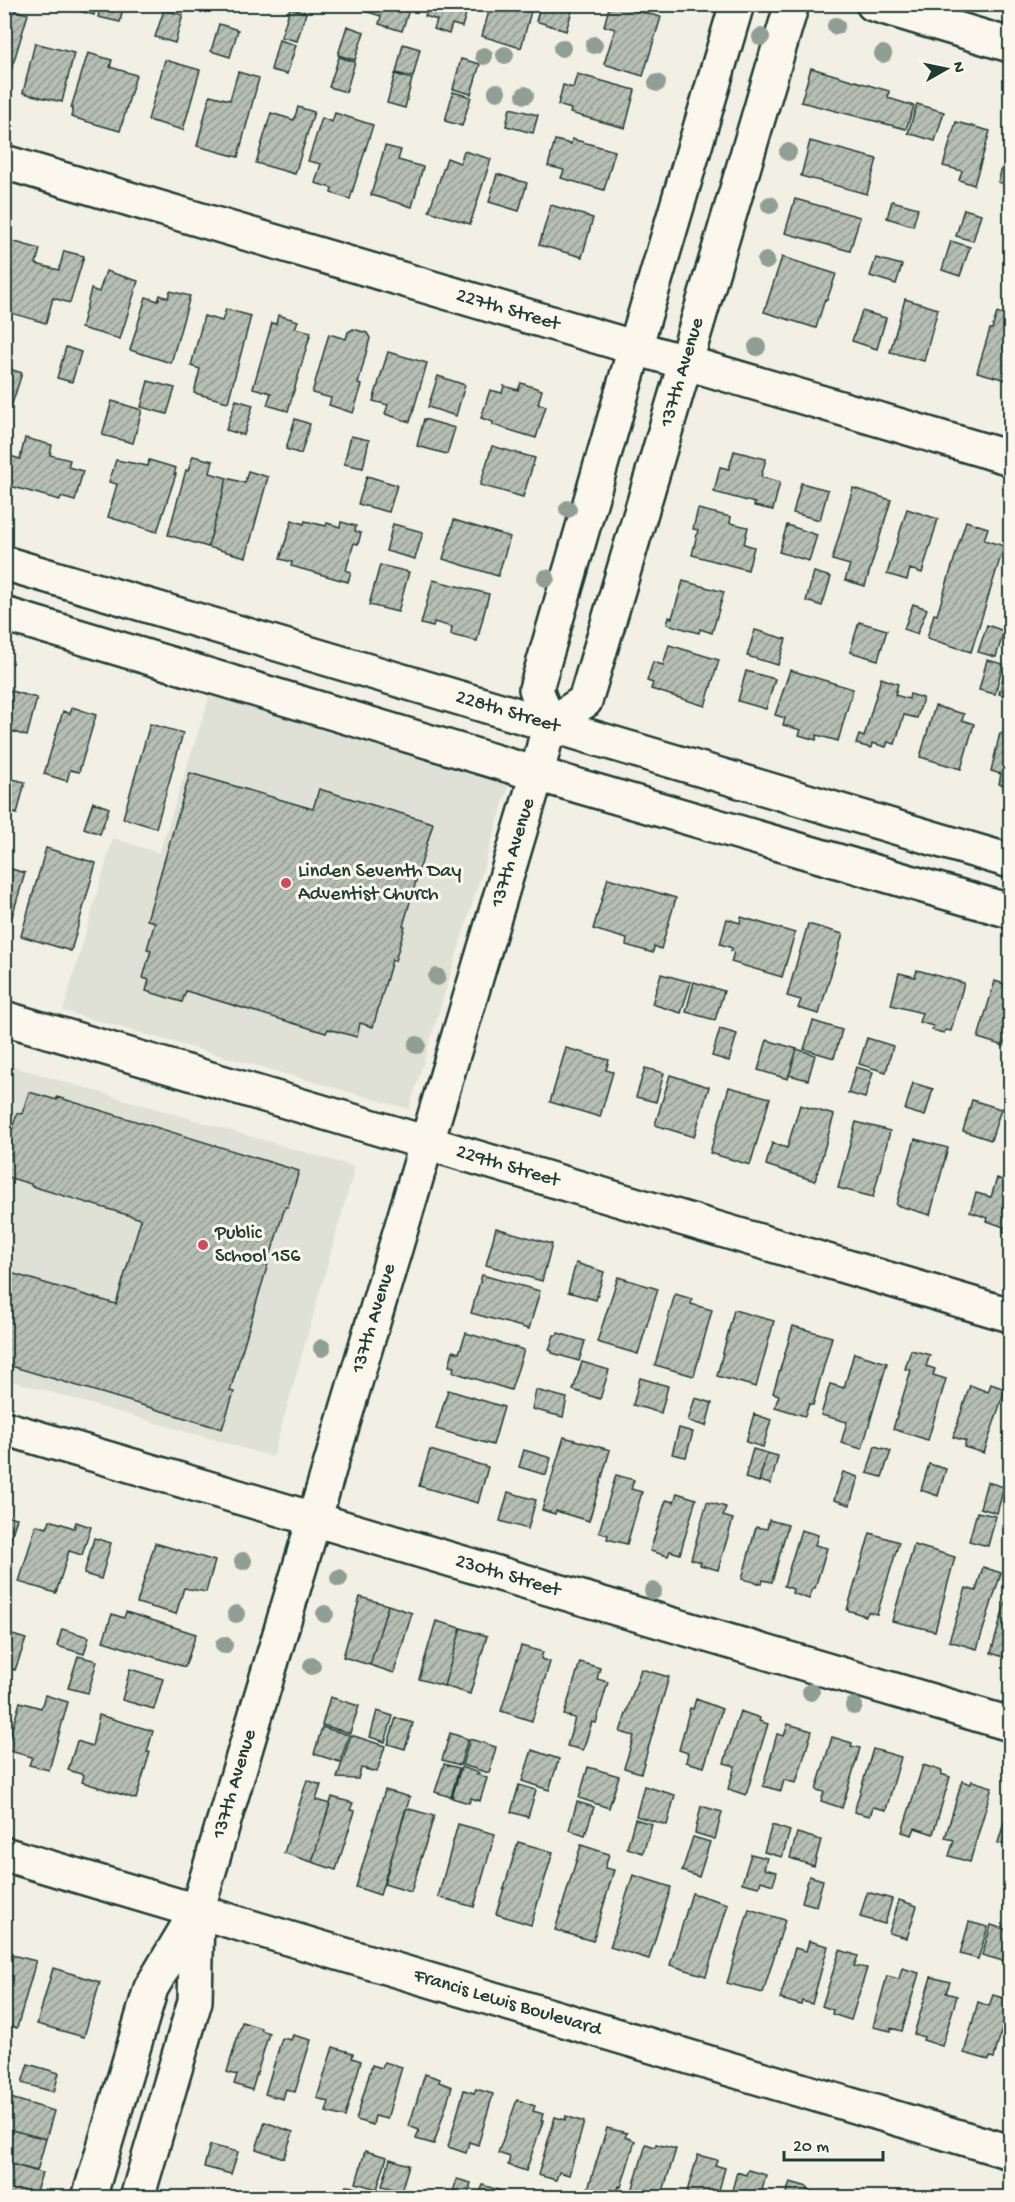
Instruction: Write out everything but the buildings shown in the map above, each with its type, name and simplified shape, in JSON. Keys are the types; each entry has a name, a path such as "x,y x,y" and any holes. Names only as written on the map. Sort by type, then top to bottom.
{"street":[{"path":"549,725 536,688 634,348 738,4"},
{"name":"137th Avenue","path":"89,2198 151,1988 197,1911 537,774 549,725 585,701 792,4"},
{"path":"873,4 1011,45"},
{"name":"227th Street","path":"4,162 1011,458"},
{"name":"228th Street","path":"4,563 1011,861"},
{"path":"4,614 537,774 1011,911"},
{"path":"206,675 222,628"},
{"path":"873,872 885,824"},
{"name":"229th Street","path":"4,1018 1011,1315"},
{"name":"230th Street","path":"4,1428 1011,1724"},
{"name":"Francis Lewis Boulevard","path":"4,1854 1011,2152"},
{"name":"137th Avenue","path":"137,2198 195,2001 197,1911"}],"shaded area":[{"path":"211,692 510,782 409,1109 63,1011 113,838 159,853"},
{"name":"Public School 156","path":"4,1064 355,1167 273,1457 5,1379"}],"place":[{"name":"Linden Seventh Day Adventist Church","path":"286,883"},
{"name":"Public School 156","path":"203,1245"}]}
